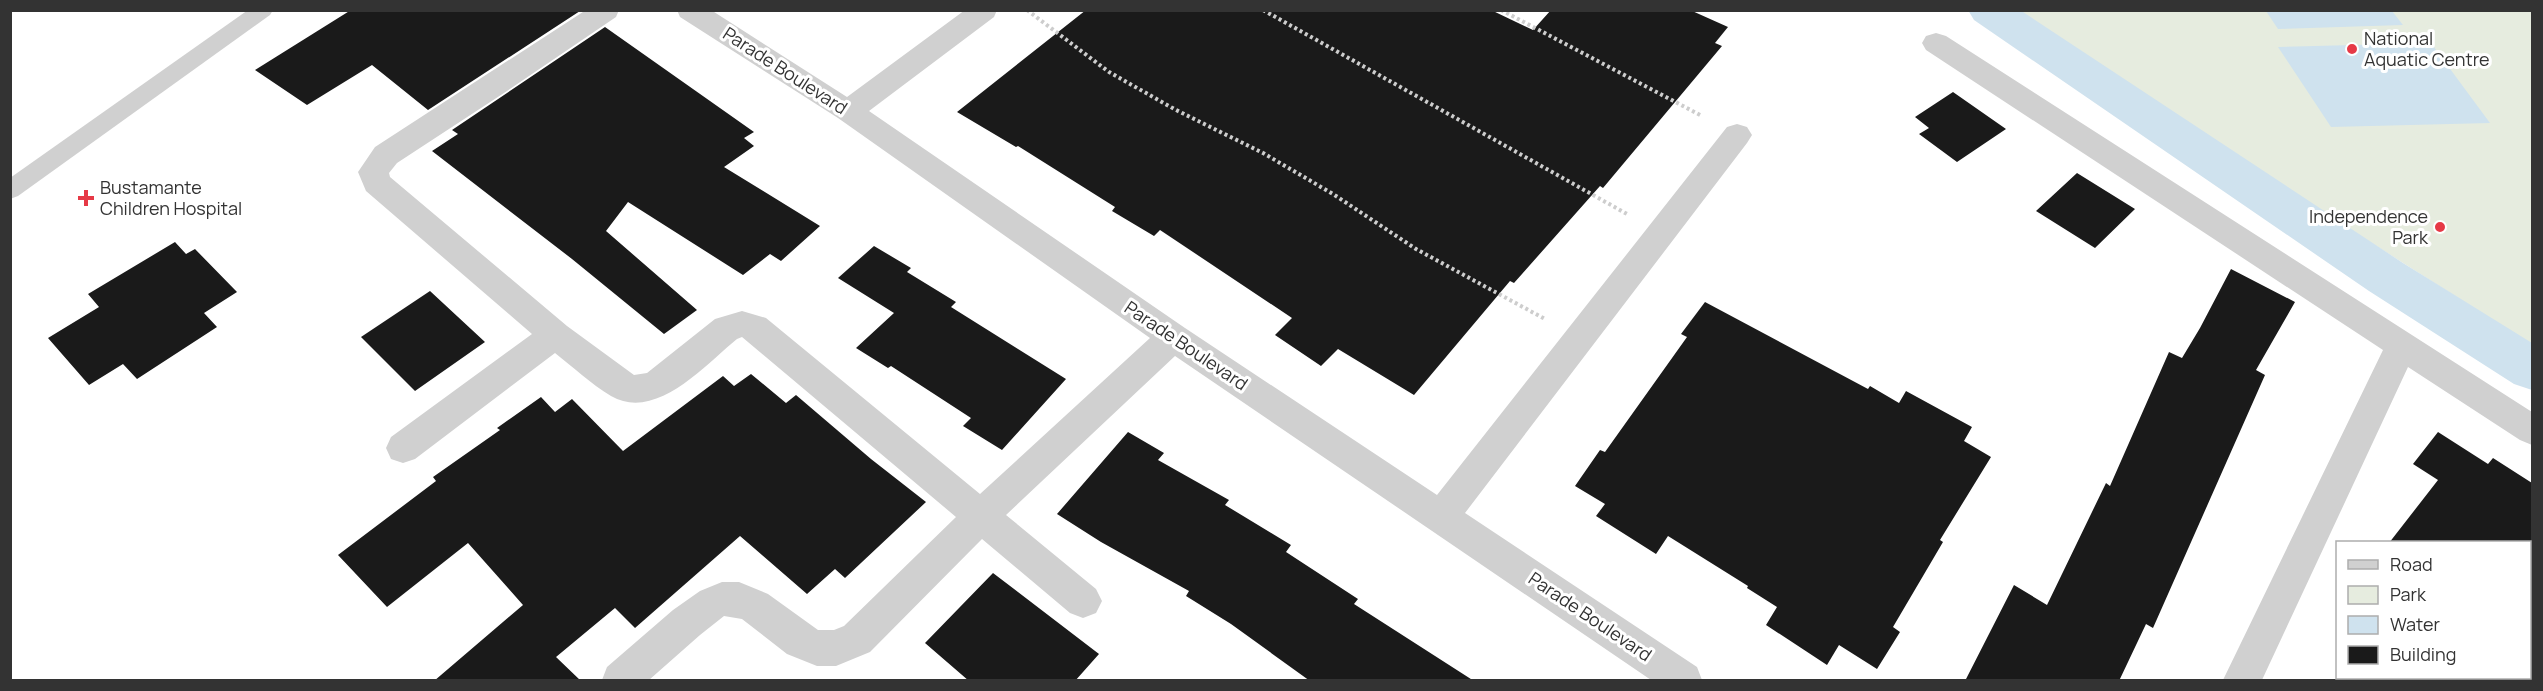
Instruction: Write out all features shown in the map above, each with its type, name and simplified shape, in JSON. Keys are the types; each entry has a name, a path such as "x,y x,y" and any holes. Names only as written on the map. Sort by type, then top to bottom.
{"street":[{"path":"606,10 497,84 386,155 373,172 377,183 555,335 623,386 640,390 659,383 728,328 749,324 1083,601"},
{"name":"Parade Boulevard","path":"690,10 848,111 1173,337 1442,516 1683,681"},
{"path":"848,111 984,10"},
{"path":"1936,43 2532,430"},
{"path":"1442,516 1737,135"},
{"path":"403,448 555,335"},
{"path":"621,681 700,611 720,599 740,599 811,647 834,650 856,639 981,516 1173,337"},
{"path":"2242,681 2402,344"}],"lane":[{"path":"10,190 263,10"}],"path":[{"path":"1027,10 1108,72 1176,110 1263,153 1333,194 1416,249 1580,338"},
{"path":"1263,10 1662,234"},
{"path":"1501,10 1737,135"}],"green space":[{"name":"Independence Park","path":"2017,11 2532,11 2532,345 2161,109"}],"water":[{"path":"2266,11 2392,11 2403,25 2278,29"},
{"path":"2431,43 2490,123 2331,127 2278,47"}],"building":[{"path":"351,10 580,11 428,110 372,65 307,105 255,70"},
{"path":"1086,10 1491,10 1533,30 1551,10 1690,10 1728,27 1715,43 1722,46 1603,188 1600,186 1514,283 1510,281 1414,395 1338,349 1321,366 1275,335 1292,318 1160,230 1154,236 1112,211 1115,207 1018,146 1016,147 957,112"},
{"path":"605,27 754,132 744,138 754,146 724,167 820,226 781,261 770,254 743,275 628,202 606,231 697,310 664,334 572,259 432,151 458,134 452,130"},
{"path":"1953,92 2006,129 1957,162 1919,134 1929,128 1915,117"},
{"path":"2077,173 2135,209 2095,248 2036,211"},
{"path":"175,242 186,254 195,249 237,292 204,313 217,327 137,379 123,364 89,385 48,338 99,307 88,294"},
{"path":"874,246 911,268 907,272 956,302 951,307 1066,379 1002,450 963,426 971,418 891,366 888,368 856,348 894,313 838,278"},
{"path":"2231,269 2295,302 2256,370 2265,375 2153,628 2146,624 2119,681 1965,681 2014,585 2047,605 2106,483 2110,486 2169,352 2182,358"},
{"path":"430,291 485,342 415,391 361,337"},
{"path":"1705,302 1868,389 1870,386 1899,403 1906,391 1972,427 1964,441 1991,457 1940,540 1943,542 1893,627 1900,632 1877,669 1839,645 1827,665 1766,625 1777,607 1747,588 1748,586 1668,536 1656,554 1596,516 1605,504 1575,486 1600,450 1605,452 1687,337 1681,334"},
{"path":"751,374 786,403 796,395 926,502 845,578 835,569 807,594 740,536 635,628 615,608 556,657 581,681 434,681 523,605 468,543 387,607 338,555 436,481 433,477 500,430 497,428 541,397 555,412 572,399 623,451 723,376 734,386"},
{"path":"1128,432 1164,453 1158,460 1229,500 1225,505 1291,545 1286,552 1358,599 1354,604 1474,681 1310,681 1231,624 1186,596 1189,591 1101,542 1057,514"},
{"path":"2438,432 2488,464 2493,458 2532,483 2532,543 2531,541 2391,541 2438,480 2413,464"},
{"path":"993,573 1099,654 1075,681 969,681 925,643"}],"waterway":[{"path":"1989,10 2386,277 2532,369"}],"place":[{"name":"National Aquatic Centre","path":"2352,49"},
{"name":"Bustamante Children Hospital","path":"86,198"},
{"name":"Independence Park","path":"2440,227"}]}
